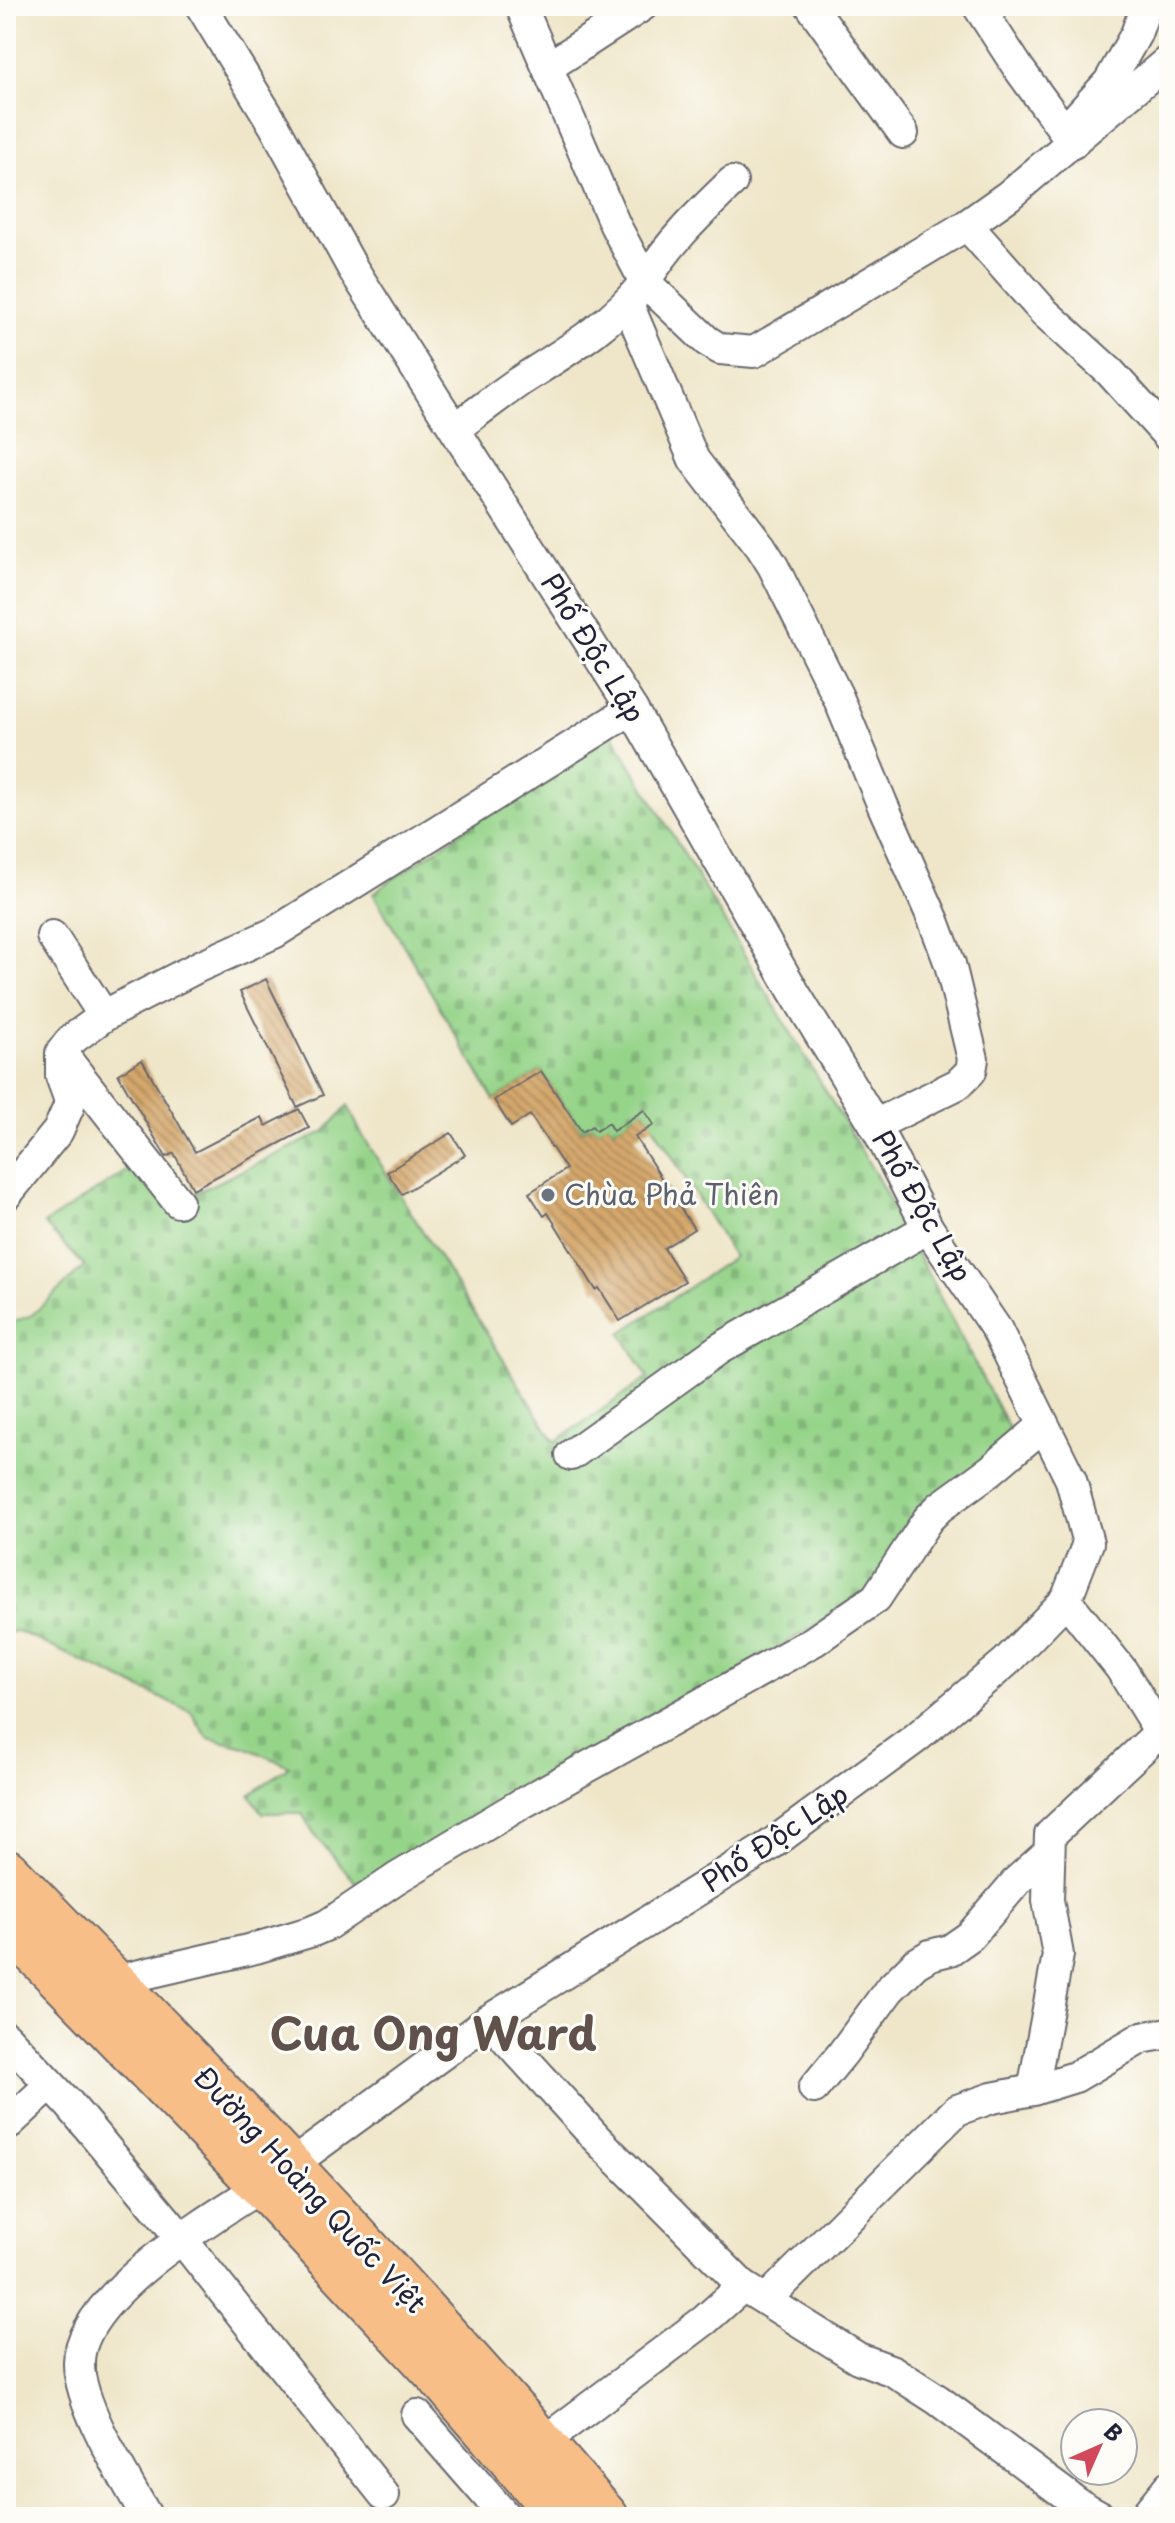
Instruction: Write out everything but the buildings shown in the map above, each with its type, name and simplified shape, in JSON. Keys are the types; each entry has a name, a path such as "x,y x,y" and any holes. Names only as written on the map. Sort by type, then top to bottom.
{"highway":[{"name":"Đường Hoàng Quốc Việt","path":"6,1871 114,1981 441,2378 561,2517"},
{"name":"Đường Hoàng Quốc Việt","path":"6,1923 277,2176 542,2443 606,2517"}],"street":[{"name":"Phố Độc Lập","path":"147,2517 106,2444 82,2386 78,2361 83,2342 93,2324 119,2290 181,2238 277,2176 489,2020 781,1837 916,1738 1006,1662 1066,1600 1088,1543 1071,1480 997,1330 928,1228 875,1125 794,992 632,709 353,269 275,127 201,6"},
{"path":"521,6 615,225 627,303 694,460 761,547 803,623 838,697 950,964 973,1059 971,1071 949,1089 875,1125"},
{"path":"548,67 642,6"},
{"path":"811,6 903,133"},
{"path":"978,6 1069,137"},
{"path":"1069,137 1109,82 1136,34 1146,6"},
{"path":"627,303 720,349 754,352 967,225 1008,196 1069,137 1169,60"},
{"path":"455,428 580,343 627,303 692,221 732,182"},
{"path":"967,225 1044,312 1110,372 1169,437"},
{"path":"6,1195 58,1131 69,1106 61,1076 61,1053 71,1040 104,1016 200,966 274,933 632,709"},
{"path":"52,936 104,1016"},
{"path":"61,1053 178,1202"},
{"path":"571,1455 719,1349 928,1228"},
{"path":"114,1981 256,1948 327,1925 397,1878 521,1804 814,1641 876,1598 928,1519 940,1507 991,1470 1043,1426"},
{"path":"1033,2090 1058,1955 1048,1900 1050,1835 1164,1737 1121,1669 1066,1600"},
{"path":"814,2088 889,1990 915,1964 930,1955 950,1950 970,1936 1017,1881 1048,1853"},
{"path":"489,2020 596,2138 754,2293 858,2358 893,2371 938,2400 1077,2503 1102,2517"},
{"path":"542,2443 705,2320 754,2293 957,2110 1075,2077 1141,2038 1169,2033"},
{"path":"6,2037 69,2104 181,2238 384,2495"},
{"path":"6,2126 50,2085"},
{"path":"417,2415 506,2517"},
{"path":"1144,2517 1169,2486"}],"green space":[{"path":"610,730 877,1177 1015,1440 873,1589 693,1702 358,1885 313,1833 302,1813 263,1813 250,1795 289,1766 245,1747 208,1738 191,1712 18,1631 6,1633 6,1330 16,1321 32,1315 85,1266 44,1224 142,1161 180,1200 324,1132 348,1106 361,1133 555,1442 648,1378 621,1333 734,1257 644,1111 613,1131 608,1124 596,1131 592,1126 582,1132 541,1071 494,1100 373,893"}],"place":[{"name":"Chùa Phả Thiên","path":"548,1195"}],"district":[{"name":"Cua Ong Ward","path":"433,2035"}]}
